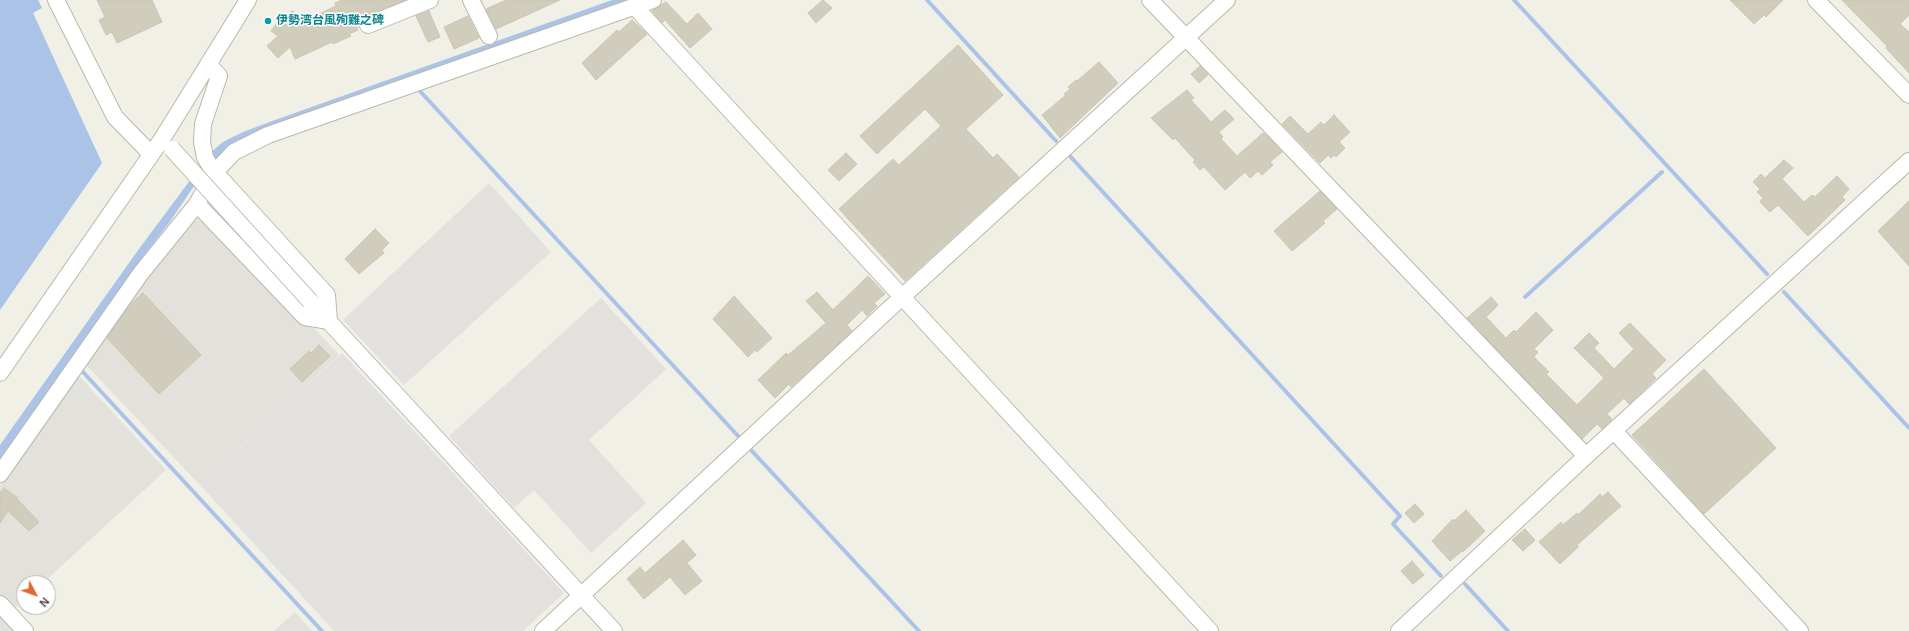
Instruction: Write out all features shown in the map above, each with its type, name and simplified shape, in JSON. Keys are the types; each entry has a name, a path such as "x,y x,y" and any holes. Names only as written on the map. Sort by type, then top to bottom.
{"street":[{"path":"56,0 115,117 151,154"},
{"path":"0,373 151,154 167,144 209,65 248,0"},
{"path":"368,25 430,0"},
{"path":"471,0 489,36"},
{"path":"0,474 141,274 197,204 210,166 268,135 629,5 653,0"},
{"path":"1150,0 1586,456"},
{"path":"543,631 902,297 1227,0"},
{"path":"1816,0 1909,95"},
{"path":"629,5 902,297 1210,631"},
{"path":"209,65 219,76 203,124 202,142 210,166 327,295 329,321"},
{"path":"167,144 614,631"},
{"path":"1402,628 1586,456 1909,161"},
{"path":"197,204 305,317 329,321"},
{"path":"1614,431 1800,631"},
{"path":"0,604 26,631"}],"shaded area":[{"path":"489,183 551,252 404,385 343,320"},
{"path":"193,219 208,222 303,324 315,329 339,355 200,485 86,365 147,277"},
{"path":"601,298 666,369 589,440 646,503 591,553 534,490 514,508 449,436"},
{"path":"342,353 564,593 523,631 334,631 200,485"},
{"path":"78,375 166,470 52,575 16,575 16,607 13,610 0,597 0,486"},
{"path":"295,612 312,631 274,631"},
{"path":"0,615 15,631 0,631"}],"water":[{"path":"0,0 38,0 42,8 33,13 102,163 0,310"},
{"path":"612,0 629,0 241,140 224,150 192,189 169,223 134,268 0,459 0,445 136,253 211,152 223,142 243,132 275,120"}],"building":[{"path":"97,0 152,0 162,22 117,43 112,32 106,35 99,20 105,17"},
{"path":"342,0 405,0 364,16 355,22 358,30 349,34 351,36 333,44 332,42 295,59 290,47 278,58 267,46 278,36 271,31 282,16 293,11 300,23 336,6 335,3"},
{"path":"506,0 560,0 496,29 486,9"},
{"path":"823,0 832,8 816,23 808,13"},
{"path":"1730,0 1783,0 1766,17 1764,15 1754,24"},
{"path":"1842,0 1909,0 1909,15 1900,24 1909,32 1909,73 1886,48 1887,46"},
{"path":"666,2 687,24 698,13 712,29 690,48 665,20 662,23 652,11"},
{"path":"429,11 440,37 428,42 416,16"},
{"path":"468,16 479,38 454,49 444,27"},
{"path":"632,20 647,34 596,80 582,63 617,30 619,32"},
{"path":"958,45 1003,95 966,129 993,158 997,154 1019,177 905,281 839,209 893,159 899,165 941,126 925,109 877,154 860,136"},
{"path":"1099,62 1118,83 1060,138 1042,115 1066,95 1064,94 1070,89 1068,87"},
{"path":"1200,66 1208,75 1199,83 1191,74"},
{"path":"1187,90 1194,98 1191,100 1211,122 1225,110 1234,119 1219,132 1223,137 1221,139 1237,156 1263,133 1269,138 1282,152 1270,162 1273,165 1262,175 1258,171 1250,178 1245,172 1225,190 1204,167 1200,170 1193,162 1195,160 1175,138 1173,140 1151,118"},
{"path":"1334,115 1350,132 1339,142 1345,148 1336,157 1334,155 1331,158 1328,155 1320,163 1282,124 1290,116 1308,134 1321,122 1324,125"},
{"path":"846,153 857,164 839,181 828,170"},
{"path":"1784,160 1793,168 1782,179 1804,202 1812,195 1815,197 1837,176 1849,189 1842,197 1845,200 1808,236 1778,205 1770,212 1760,202 1763,198 1757,192 1760,189 1753,182 1761,174 1765,178"},
{"path":"1320,191 1337,209 1323,221 1325,223 1292,251 1274,231"},
{"path":"1909,201 1909,266 1878,231"},
{"path":"375,229 389,243 382,250 384,253 359,274 345,259"},
{"path":"868,276 885,294 874,303 877,306 867,316 862,310 847,325 852,331 791,387 789,384 775,398 758,380 786,353 788,355 826,323 806,301 817,292 833,310"},
{"path":"143,293 201,355 159,394 107,338 131,304"},
{"path":"734,296 772,338 757,352 755,350 748,357 713,319"},
{"path":"1491,297 1498,305 1486,317 1506,338 1514,330 1516,332 1536,312 1553,330 1534,349 1538,352 1534,357 1549,372 1546,374 1577,405 1604,378 1574,348 1589,333 1599,343 1594,348 1614,369 1634,349 1619,333 1630,323 1666,360 1652,374 1656,378 1629,404 1624,398 1607,414 1612,419 1602,429 1597,424 1582,439 1467,318"},
{"path":"319,345 330,356 302,382 290,369 309,351 311,353"},
{"path":"1704,369 1776,448 1704,514 1632,435"},
{"path":"4,488 18,498 17,499 39,522 29,531 8,511 0,523 0,493"},
{"path":"1608,492 1621,506 1577,545 1578,547 1560,564 1539,542 1561,522 1563,525 1577,513 1578,515 1600,494 1602,497"},
{"path":"1415,504 1424,514 1414,523 1405,513"},
{"path":"1466,510 1485,531 1463,552 1462,551 1450,561 1432,541 1453,519 1454,521"},
{"path":"1525,529 1535,540 1523,551 1512,540"},
{"path":"683,540 696,555 687,563 702,581 685,595 670,577 644,599 627,579 640,567 645,573"},
{"path":"1412,561 1424,575 1413,584 1401,571"}],"waterway":[{"path":"927,0 1056,141"},
{"path":"1514,0 1767,274"},
{"path":"419,90 739,437"},
{"path":"1069,155 1400,516 1393,524 1441,576"},
{"path":"1525,297 1662,172"},
{"path":"1784,292 1909,428"},
{"path":"83,372 322,631"},
{"path":"751,450 919,631"},
{"path":"1465,584 1508,631"}],"place":[{"name":"伊勢湾台風殉難之碑","path":"268,21"}]}
